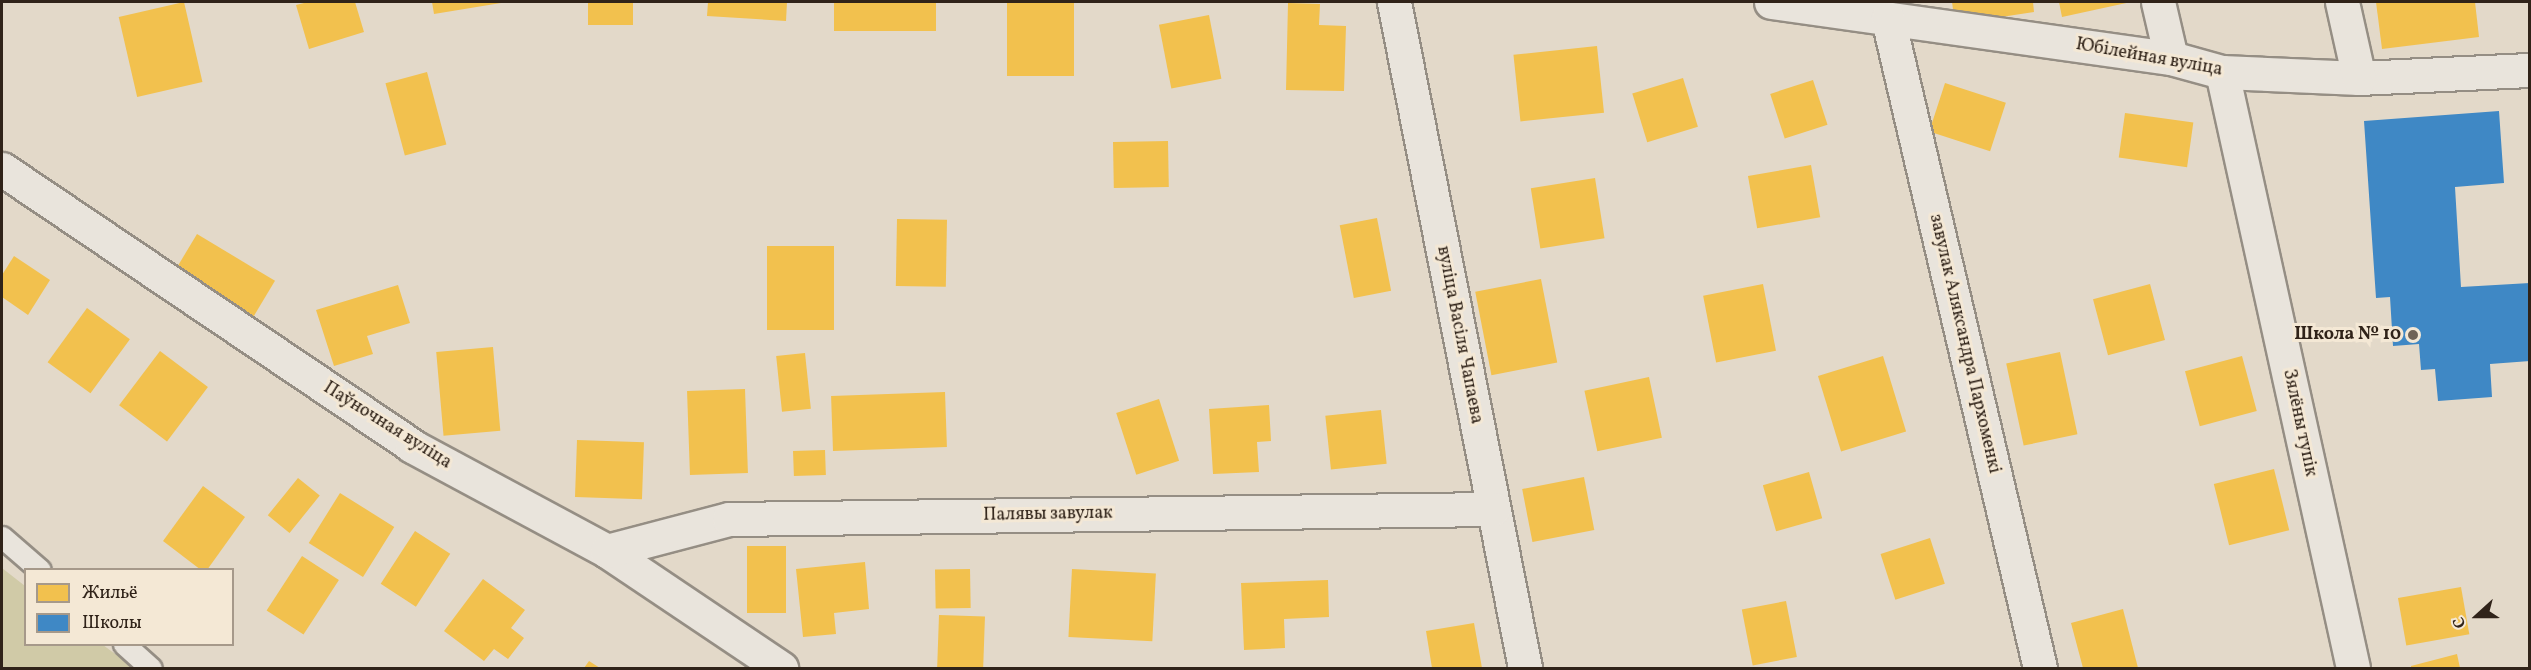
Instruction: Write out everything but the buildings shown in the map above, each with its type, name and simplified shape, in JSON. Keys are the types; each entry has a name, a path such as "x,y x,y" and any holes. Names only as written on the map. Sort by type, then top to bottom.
{"street":[{"name":"вуліца Васіля Чапаева","path":"1394,2 1525,669"},
{"name":"Юбілейная вуліца","path":"1771,2 2171,58 2222,72 2360,78 2529,70"},
{"path":"2158,2 2171,58"},
{"path":"2342,2 2360,78"},
{"name":"завулак Аляксандра Пархоменкі","path":"1888,19 2040,669"},
{"name":"Зялёны тупік","path":"2222,72 2353,669"},
{"name":"Паўночная вуліца","path":"2,170 412,446 607,551 782,669"},
{"name":"Палявы завулак","path":"607,551 729,519 1493,509"}],"lane":[{"path":"2,537 38,568"},
{"path":"125,646 151,669"}],"shaded area":[{"path":"2,568 24,585 24,646 104,646 134,668 2,668"}],"place":[{"name":"Школа № 10","path":"2413,335"}]}
